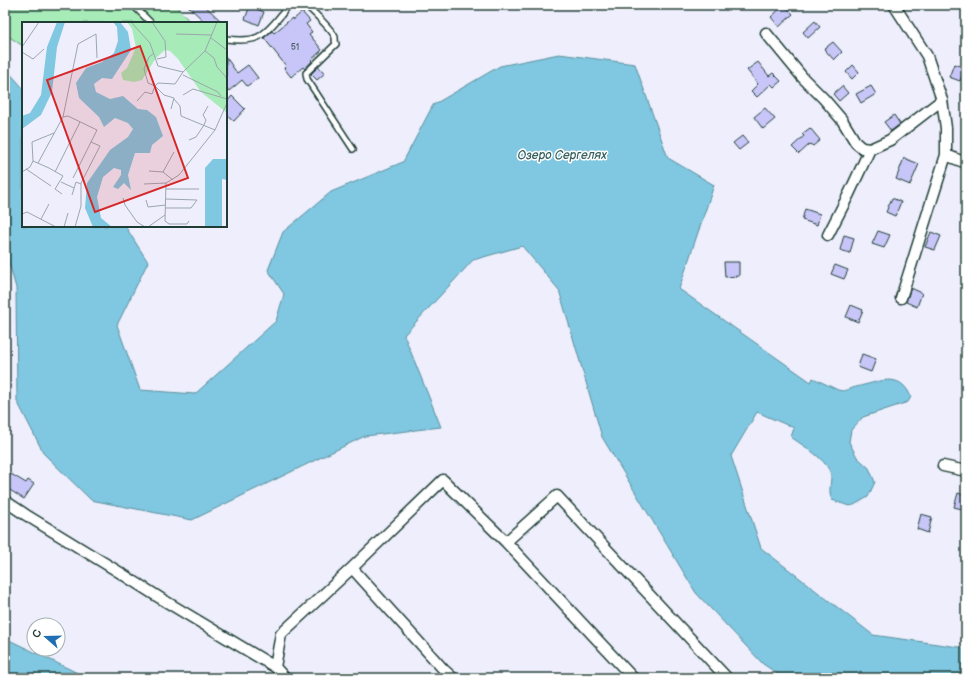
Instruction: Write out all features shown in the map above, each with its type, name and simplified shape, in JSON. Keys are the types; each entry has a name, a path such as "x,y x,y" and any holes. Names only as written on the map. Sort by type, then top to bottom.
{"street":[{"path":"898,7 927,56 942,100 946,128 946,155 901,298"},
{"path":"766,33 803,78 842,120 856,143 862,148 870,149 890,140 942,100"},
{"path":"828,235 870,149"},
{"path":"946,155 966,163"},
{"path":"943,466 966,471"},
{"path":"275,667 281,634 444,480 506,542 633,678"},
{"path":"506,542 556,496 727,678"},
{"path":"5,501 160,598 275,667 285,678"},
{"path":"352,568 444,670 453,678"}],"lane":[{"path":"133,5 149,22"},
{"path":"227,39 247,40 258,38 271,26 288,5"},
{"path":"305,5 311,9 331,32 335,38 336,44 306,73 307,79 353,149"}],"green space":[{"path":"5,5 175,5 190,22 22,22 22,45 5,34"}],"water":[{"name":"Озеро Сергелях","path":"559,54 635,64 668,158 714,185 679,289 811,382 813,378 843,391 881,381 893,380 903,385 907,390 911,397 908,402 863,417 851,430 849,442 857,457 869,468 875,482 868,497 854,505 849,506 832,500 830,494 831,476 826,464 791,437 794,428 757,412 731,456 761,548 873,635 966,648 966,678 784,678 763,664 696,593 602,437 559,290 522,246 473,260 404,335 441,427 365,436 192,520 91,500 44,454 17,401 16,288 5,249 5,70 7,70 22,87 22,227 126,227 148,262 117,325 140,390 195,394 276,321 284,294 268,270 283,232 331,192 403,162 433,105 500,66"},
{"path":"5,638 26,648 26,657 44,657 88,678 5,678"}],"building":[{"path":"187,5 204,5 222,22 205,22"},
{"path":"784,5 793,14 779,27 771,17"},
{"path":"250,6 264,12 259,25 245,19"},
{"path":"302,12 310,21 306,24 312,32 309,34 322,50 311,60 312,61 305,69 303,67 291,77 284,68 286,66 264,38 272,31 274,33 292,18 293,20"},
{"path":"815,21 820,27 808,38 803,32"},
{"path":"833,42 842,52 834,60 824,49"},
{"path":"227,58 237,73 248,65 258,78 247,86 242,80 229,91 227,88"},
{"path":"758,62 769,76 773,73 781,81 774,87 771,84 757,97 751,91 758,84 747,70"},
{"path":"954,64 965,68 960,81 949,77"},
{"path":"853,65 859,72 852,79 846,72"},
{"path":"318,67 325,73 317,80 311,74"},
{"path":"842,86 848,93 839,101 833,94"},
{"path":"871,86 876,94 861,103 856,94"},
{"path":"232,96 245,109 234,121 227,115 227,102"},
{"path":"765,108 775,119 763,129 754,117"},
{"path":"894,115 900,124 891,131 884,122"},
{"path":"810,128 820,140 813,146 810,144 799,154 792,147 804,136 802,134"},
{"path":"742,136 748,143 739,150 733,143"},
{"path":"904,158 919,164 910,185 896,179"},
{"path":"892,198 901,202 895,216 886,212"},
{"path":"805,209 820,214 817,225 802,220"},
{"path":"878,231 890,235 884,248 872,244"},
{"path":"931,232 941,236 935,250 925,247"},
{"path":"844,235 854,238 850,253 840,250"},
{"path":"724,262 739,262 739,276 725,277"},
{"path":"835,265 848,270 844,279 831,274"},
{"path":"911,288 922,293 917,307 906,302"},
{"path":"851,305 863,310 858,322 846,317"},
{"path":"862,354 876,359 871,372 858,367"},
{"path":"11,474 26,483 28,480 34,484 24,499 5,487 5,483"},
{"path":"958,493 966,496 966,510 954,507"},
{"path":"921,514 932,517 928,533 917,529"}]}
